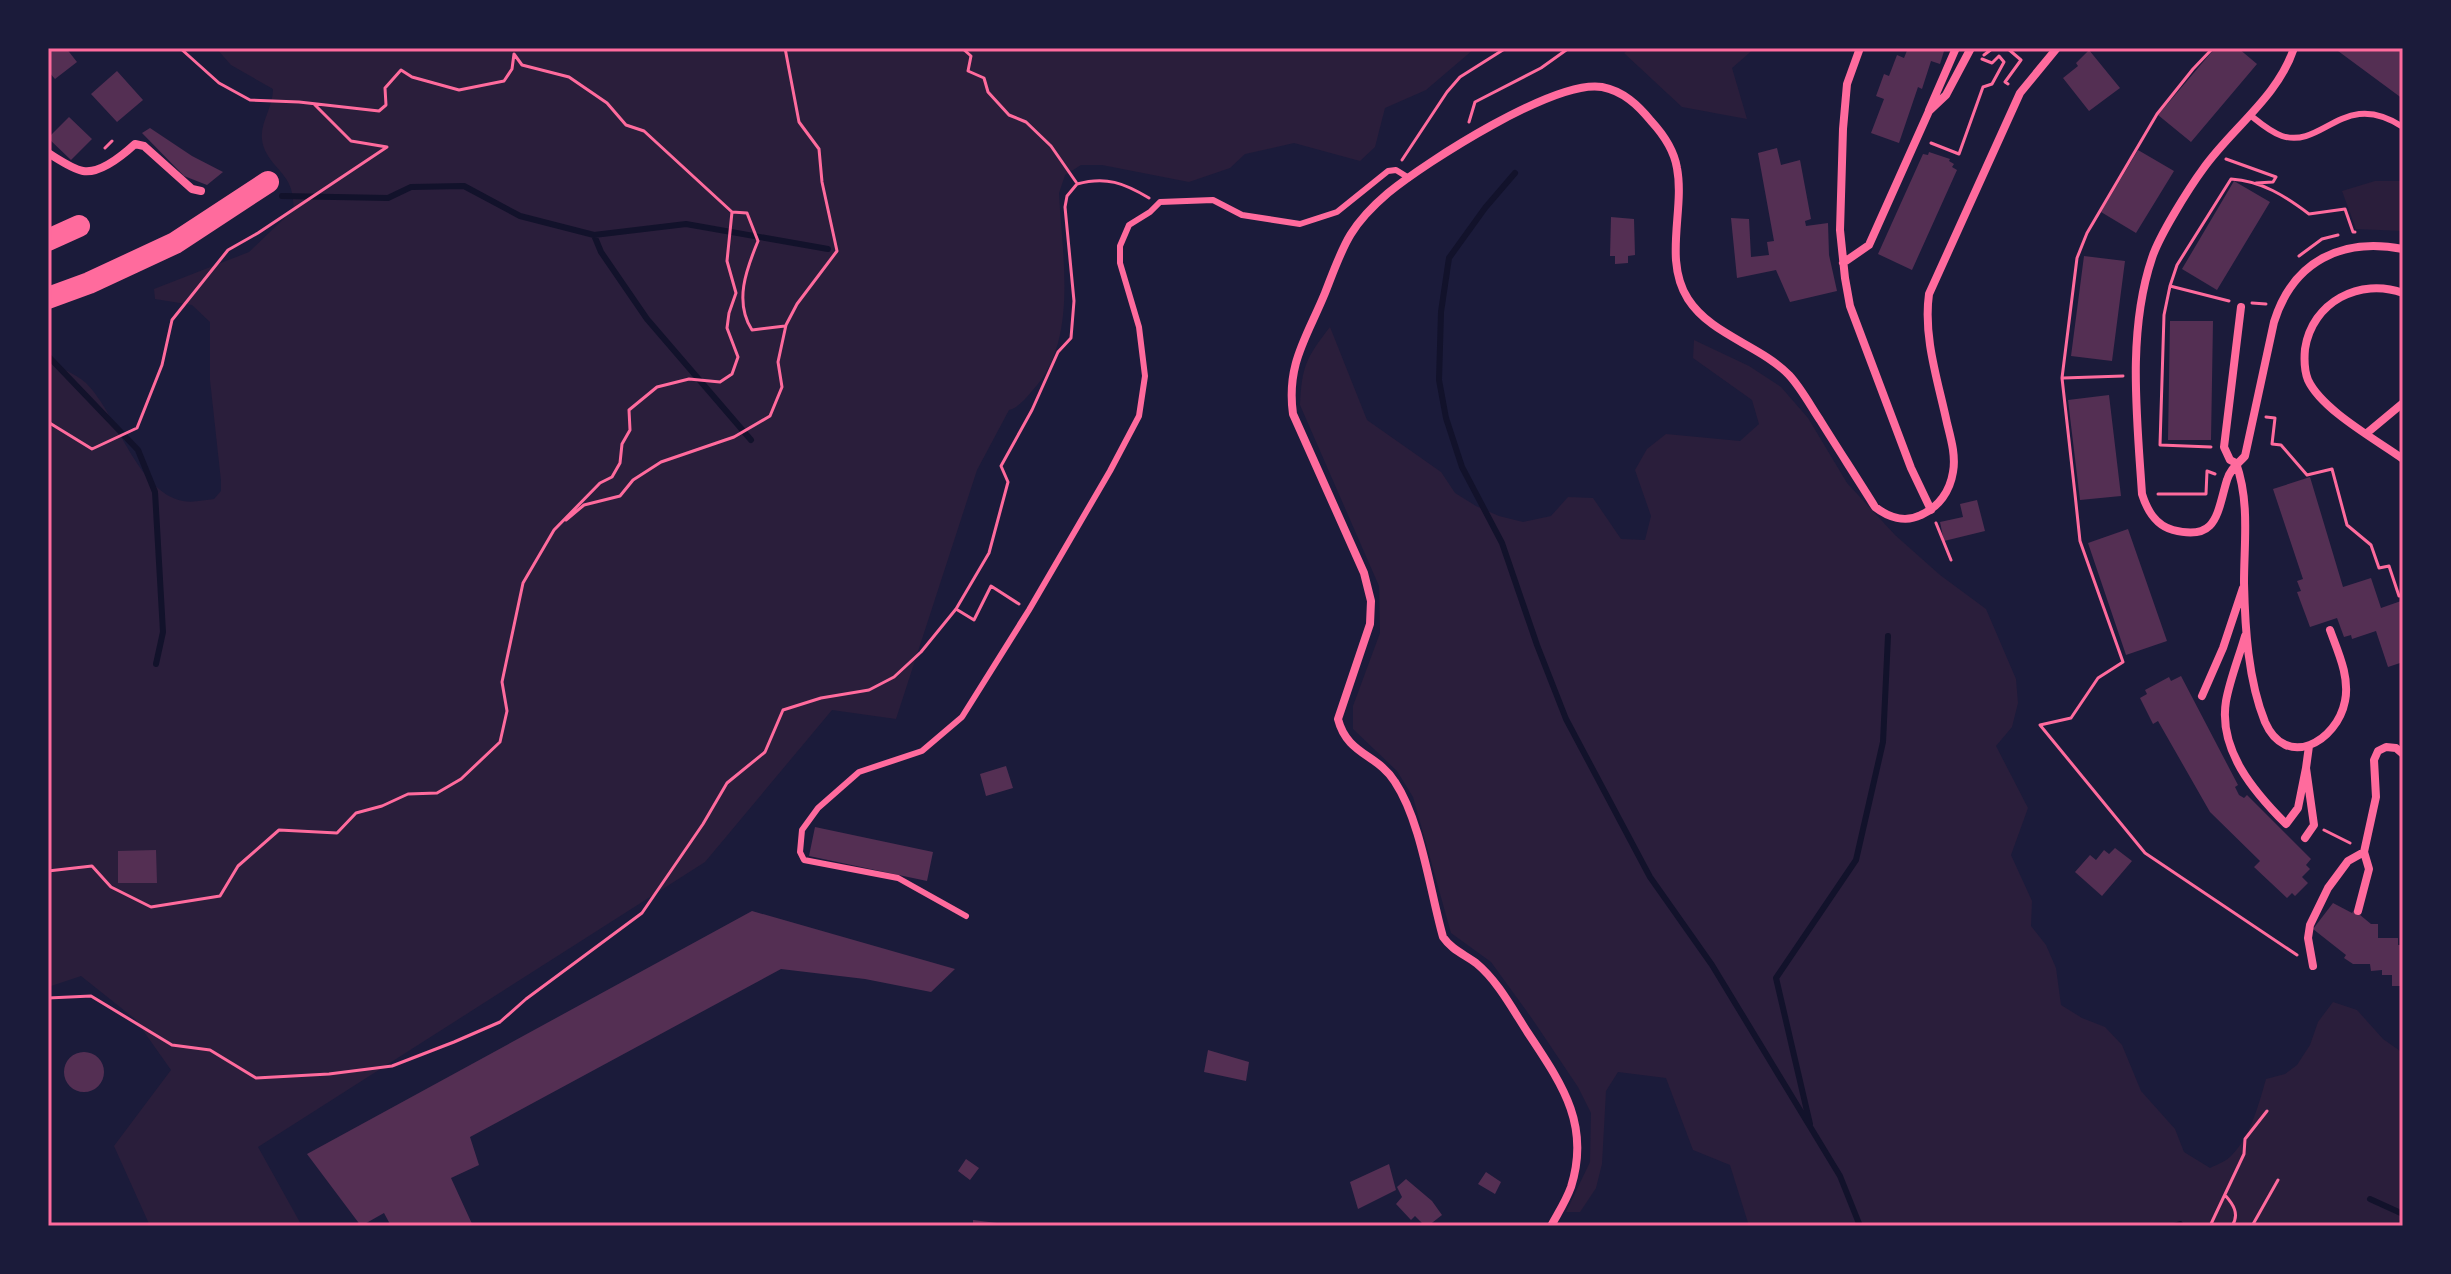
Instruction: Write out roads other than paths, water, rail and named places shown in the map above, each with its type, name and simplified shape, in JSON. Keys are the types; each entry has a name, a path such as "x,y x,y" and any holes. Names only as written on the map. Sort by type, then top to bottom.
{"highway":[{"path":"48,298 89,283 175,243 268,182"},
{"path":"48,240 79,226"}],"street":[{"path":"1860,48 1847,84 1843,129 1840,230 1843,263 1850,306 1911,468 1931,510"},
{"path":"1843,263 1869,245 1956,48"},
{"path":"1929,111 1946,95 1971,48"},
{"path":"1551,1226 1573,1180 1577,1144 1571,1105 1561,1083 1507,1000 1477,964 1450,947 1443,937 1414,824 1396,783 1388,773 1348,742 1338,719 1370,624 1371,601 1364,573 1293,414 1290,397 1295,362 1336,260 1348,236 1370,208 1409,178 1495,122 1572,89 1605,88 1628,98 1658,129 1677,165 1675,248 1682,287 1688,299 1708,320 1788,374 1875,507 1884,514 1905,519 1917,518 1931,510 1946,492 1953,472 1953,457 1929,342 1929,294 2020,93 2057,48"},
{"path":"2294,48 2274,88 2203,169 2172,220 2149,267 2135,376 2142,494 2146,507 2164,528 2186,533 2199,531 2211,526 2217,518 2227,479 2236,463 2245,456 2279,305 2295,279 2323,257 2351,247 2403,249"},
{"path":"48,153 83,171 96,170 135,144 144,146 192,189 201,191"},
{"path":"2403,293 2377,287 2343,295 2319,315 2306,344 2305,372 2313,388 2335,410 2403,459"},
{"path":"2241,307 2224,447 2230,460 2236,463 2242,479 2246,510 2244,584 2254,683 2271,732 2288,745 2309,746 2327,737 2339,719 2345,702 2345,673 2330,630"},
{"path":"2367,433 2403,403"},
{"path":"2202,696 2223,648 2244,584"},
{"path":"2247,629 2226,700 2229,745 2242,772 2286,824 2298,808 2309,746"},
{"path":"2358,911 2369,869 2364,852 2376,797 2373,766 2376,754 2386,747 2396,748 2403,754"},
{"path":"2305,838 2314,825 2306,768"},
{"path":"2313,966 2308,938 2310,925 2328,888 2348,861 2364,852"}],"lane":[{"path":"2250,115 2269,130 2291,138 2311,134 2330,123 2357,114 2387,117 2403,127"},
{"path":"966,916 898,878 804,860 800,852 802,830 818,808 859,772 922,751 962,717 1029,610 1139,416 1145,376 1139,327 1120,263 1120,246 1129,225 1160,202 1213,200 1242,215 1300,224 1337,212 1388,171 1396,170 1409,178"}],"waterway":[{"path":"1515,173 1449,258 1441,312 1439,380 1446,418 1462,467 1502,543 1566,719 1650,877 1712,965 1840,1176 1860,1226"},
{"path":"282,196 388,198 411,187 464,186 520,216 594,235 601,252 647,319 751,440"},
{"path":"594,235 686,224 828,249"},
{"path":"48,356 138,450 155,492 163,632 156,664"},
{"path":"1810,1124 1776,978 1856,860 1883,742 1888,636"},
{"path":"2370,1199 2403,1214"},
{"path":"2174,1226 2180,1224"}]}
